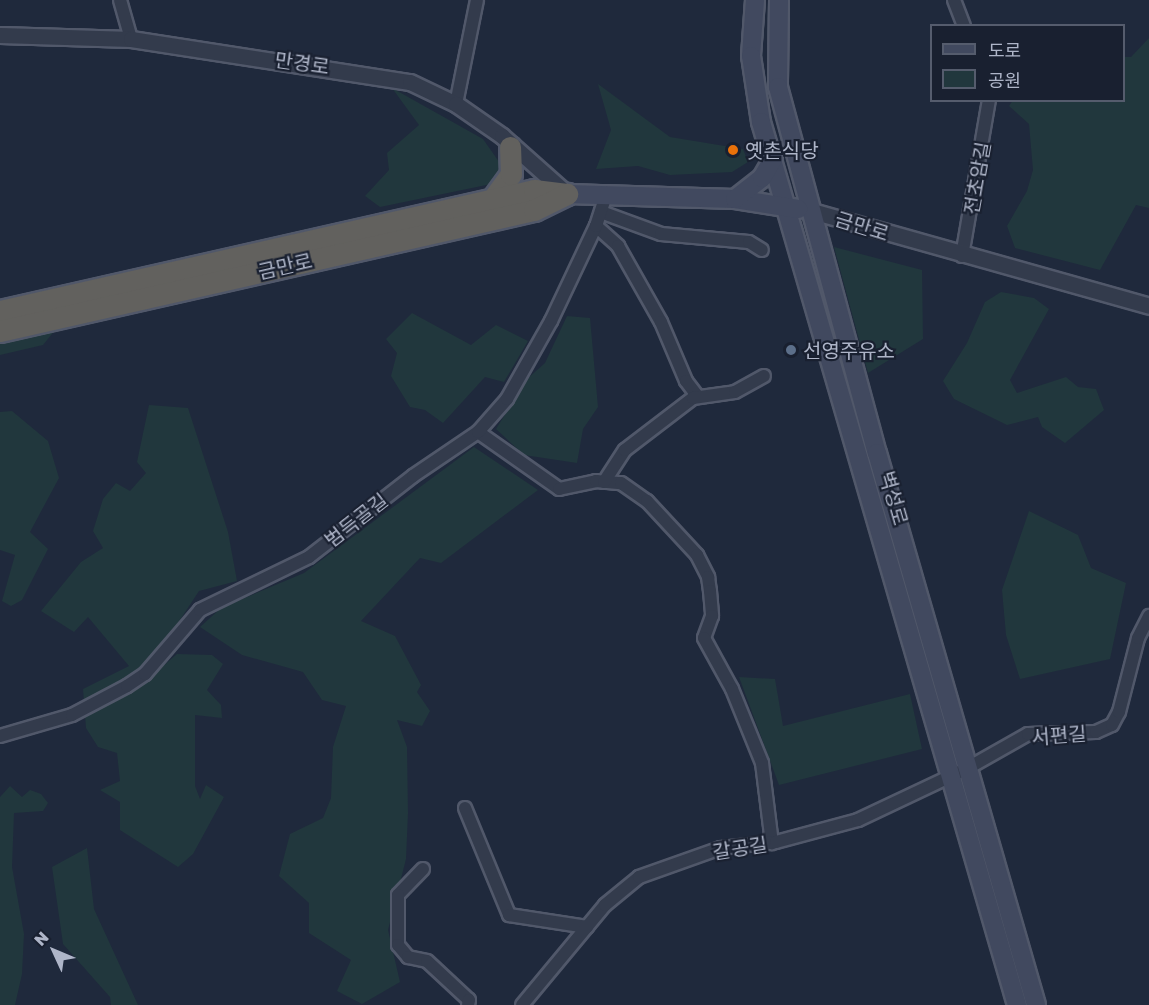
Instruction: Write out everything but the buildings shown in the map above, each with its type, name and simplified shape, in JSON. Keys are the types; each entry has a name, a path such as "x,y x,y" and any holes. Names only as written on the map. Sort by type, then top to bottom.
{"highway":[{"path":"492,200 511,174 510,147"},
{"name":"금만로","path":"0,310 534,190 567,194"},
{"name":"금만로","path":"0,331 534,210 567,194"}],"main road":[{"name":"벽성로","path":"755,0 751,56 761,122 960,772 1036,1005"},
{"name":"벽성로","path":"779,0 778,87 960,772 1017,1005"},
{"path":"735,199 762,178 772,159"},
{"name":"금만로","path":"567,194 608,193 735,199 812,212"}],"street":[{"path":"120,0 131,39"},
{"path":"456,104 477,0"},
{"path":"954,0 963,24"},
{"name":"만경로","path":"0,35 131,39 410,82 456,104 502,136 510,147 567,194"},
{"name":"전초암길","path":"962,256 989,102"},
{"name":"범득골길","path":"0,736 72,715 128,686 145,674 200,610 309,557 413,476 478,432 507,399 551,321 596,226 608,193"},
{"path":"601,212 661,234 749,242 762,250"},
{"name":"금만로","path":"812,212 962,256 1149,306"},
{"path":"596,226 618,246 661,322 686,381 698,397"},
{"path":"604,482 625,450 698,397 735,392 764,376"},
{"path":"478,432 559,489 604,482 621,483 647,501 687,540 708,577 712,616 705,638 732,689 762,763 772,843"},
{"name":"서편길","path":"960,772 1028,734 1096,732 1112,724 1119,712 1138,638 1149,616"},
{"name":"갈공길","path":"522,1005 605,905 639,877 721,848 772,843 858,820 960,772"},
{"path":"465,808 509,915 587,927"},
{"path":"423,869 398,895 398,945 408,957 427,961 469,1000 468,1005"}],"green space":[{"path":"1149,38 1149,208 1136,205 1100,270 1015,248 1007,226 1027,191 1033,170 1029,124 1009,106 1012,102 1125,102 1125,57 1131,57"},
{"path":"598,84 670,137 743,149 748,162 732,172 670,175 638,166 596,169 611,130"},
{"path":"392,88 483,139 502,166 496,183 380,207 365,196 389,170 387,153 419,125"},
{"path":"834,247 922,270 923,339 868,373"},
{"path":"1001,292 1034,298 1049,309 1010,380 1017,393 1066,377 1078,387 1096,389 1104,410 1065,443 1042,427 1038,417 1007,425 954,399 943,381 967,343 985,302"},
{"path":"412,313 471,345 496,325 528,341 504,382 485,377 443,423 425,410 410,407 391,376 397,353 386,339"},
{"path":"567,316 590,318 598,407 583,429 577,463 524,455 496,429 527,379 545,363"},
{"path":"56,329 43,345 0,355 0,340"},
{"path":"149,405 188,408 228,532 237,581 199,591 153,661 163,666 177,654 212,655 223,664 207,690 221,705 222,718 195,715 195,786 200,799 206,785 224,797 193,854 178,867 120,830 120,802 100,790 120,781 117,753 98,747 86,728 83,689 129,666 88,617 74,632 41,611 81,562 103,548 93,531 103,499 116,483 130,491 146,473 137,462"},
{"path":"12,411 48,441 59,478 30,532 48,549 22,600 11,606 2,601 15,555 0,550 0,412"},
{"path":"474,447 538,490 441,563 420,558 361,621 395,636 421,685 417,692 430,711 422,726 397,720 407,747 408,813 406,859 388,930 400,982 362,1004 337,991 351,960 309,933 309,903 279,876 290,834 323,818 331,798 333,747 346,706 322,700 303,672 242,655 200,627 221,608 304,573"},
{"path":"1029,511 1078,535 1091,568 1126,583 1110,659 1020,679 1006,635 1002,590"},
{"path":"739,677 775,679 783,726 910,694 922,749 779,785"},
{"path":"10,786 22,797 30,790 41,794 48,803 43,811 14,813 12,867 24,934 22,974 15,1005 0,1005 0,797"},
{"path":"87,848 94,909 138,1005 111,1005 110,997 63,944 52,867"}],"place":[{"name":"옛촌식당","path":"733,150"},
{"name":"선영주유소","path":"791,350"}]}
